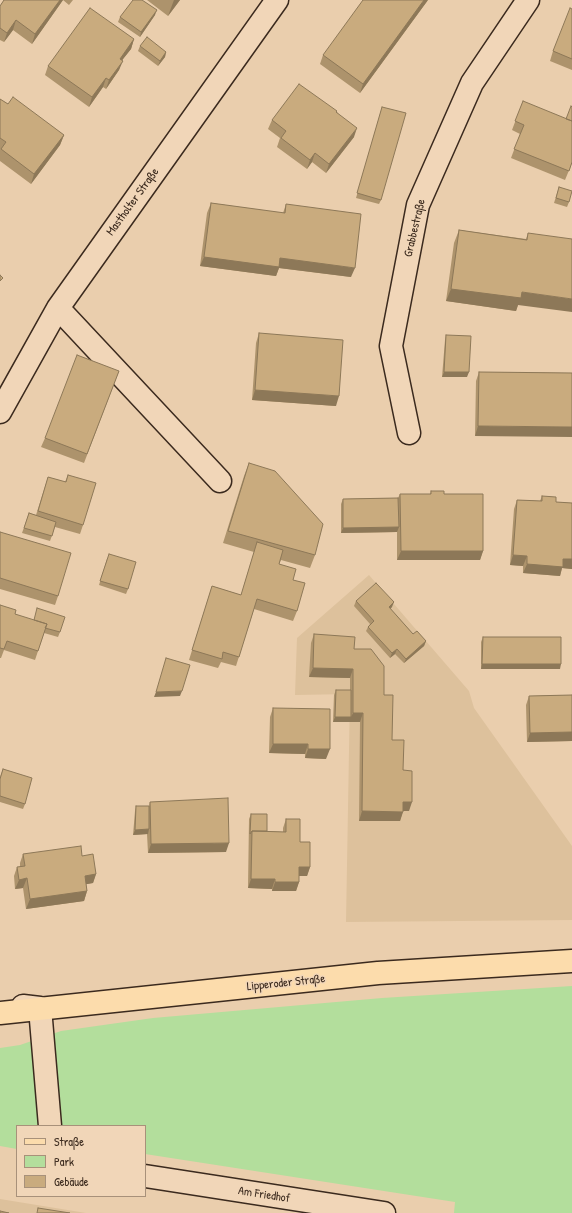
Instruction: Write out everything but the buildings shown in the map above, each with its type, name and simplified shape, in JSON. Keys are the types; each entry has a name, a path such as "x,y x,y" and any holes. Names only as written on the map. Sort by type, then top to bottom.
{"main road":[{"name":"Lipperoder Straße","path":"0,1013 378,973 572,961"}],"street":[{"name":"Mastholter Straße","path":"0,412 58,308 278,0"},
{"name":"Grabbestraße","path":"409,433 392,346 418,205 472,83 528,0"},
{"path":"58,308 220,481"},
{"path":"0,1003 40,1008 50,1125"},
{"name":"Am Friedhof","path":"146,1176 384,1213"}],"shaded area":[{"path":"369,575 469,691 474,708 572,846 572,920 346,922 350,694 295,695 297,638"},
{"path":"0,1199 86,1213 0,1213"}],"green space":[{"path":"572,986 572,1213 454,1213 455,1202 146,1154 146,1125 16,1125 16,1149 0,1146 0,1048 20,1045 61,1031 153,1018 382,998"}]}
